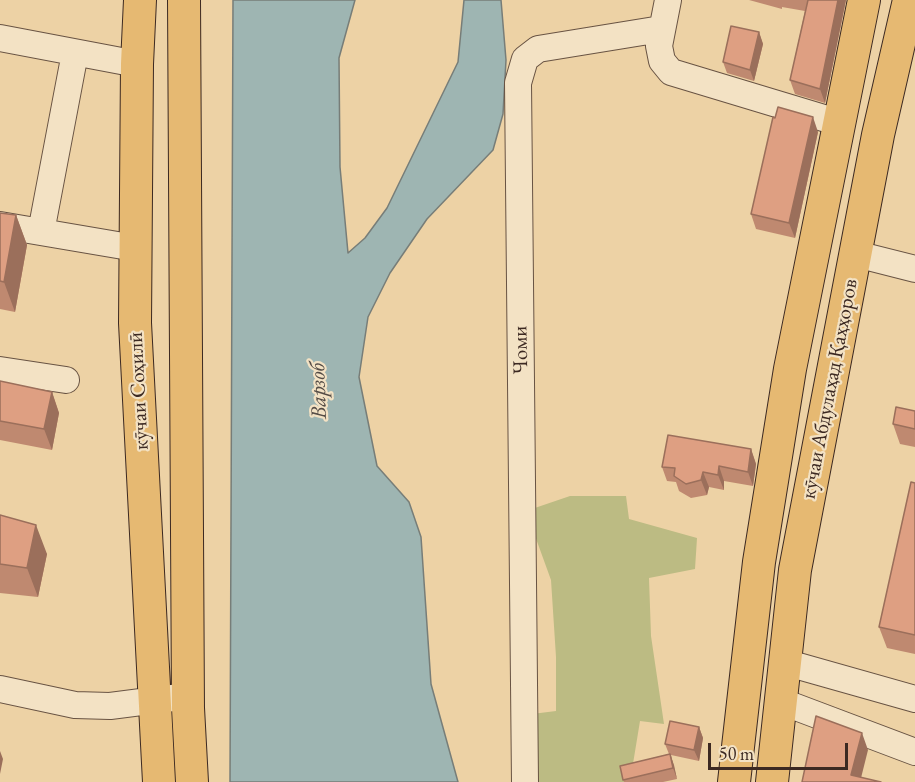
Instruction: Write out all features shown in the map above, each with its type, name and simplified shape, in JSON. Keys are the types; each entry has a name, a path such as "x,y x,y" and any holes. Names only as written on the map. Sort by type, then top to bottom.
{"main road":[{"name":"кӯчаи Соҳилӣ","path":"140,0 137,64 135,322 159,782"},
{"path":"184,0 189,696 192,782"},
{"name":"кӯчаи Абдулаҳад Қаҳҳоров","path":"734,782 761,550 790,369 864,0"},
{"name":"кӯчаи Абдулаҳад Қаҳҳоров","path":"772,782 795,570 878,135 909,19"},
{"path":"135,322 186,320"}],"street":[{"path":"668,0 659,46 662,62 671,72 840,123"},
{"name":"Чоми","path":"525,782 518,83 525,59 538,49 661,29"},
{"path":"0,38 137,64"},
{"path":"41,232 75,53"},
{"path":"0,225 135,248"},
{"path":"856,254 915,270"},
{"path":"0,370 66,380"},
{"path":"784,662 915,699"},
{"path":"0,689 75,705 110,706 189,696"},
{"path":"780,701 915,752"}],"shaded area":[{"path":"570,496 626,496 629,519 697,538 695,569 649,578 651,636 664,724 640,721 630,782 531,782 532,714 556,711 556,657 551,580 526,511"}],"water":[{"name":"Варзоб","path":"233,0 355,0 339,58 340,167 348,253 365,238 387,208 458,62 464,0 501,0 506,60 503,114 493,150 427,219 390,273 368,317 359,377 377,466 409,502 421,537 431,684 458,782 230,782"}],"building":[{"path":"808,0 838,0 820,89 790,80"},
{"path":"731,26 759,32 750,70 723,62"},
{"path":"778,107 813,117 789,223 751,214 773,117 775,118"},
{"path":"0,213 16,215 4,282 0,281"},
{"path":"0,381 52,392 44,429 0,421"},
{"path":"896,407 915,411 915,429 893,424"},
{"path":"668,435 751,449 748,472 719,466 718,475 703,472 701,480 686,484 674,476 675,468 662,467"},
{"path":"911,482 915,483 915,635 879,627"},
{"path":"0,515 36,525 27,568 0,564"},
{"path":"816,716 862,733 851,775 881,782 802,782"},
{"path":"670,721 699,727 694,750 665,744"},
{"path":"670,754 673,768 623,780 620,766"}]}
